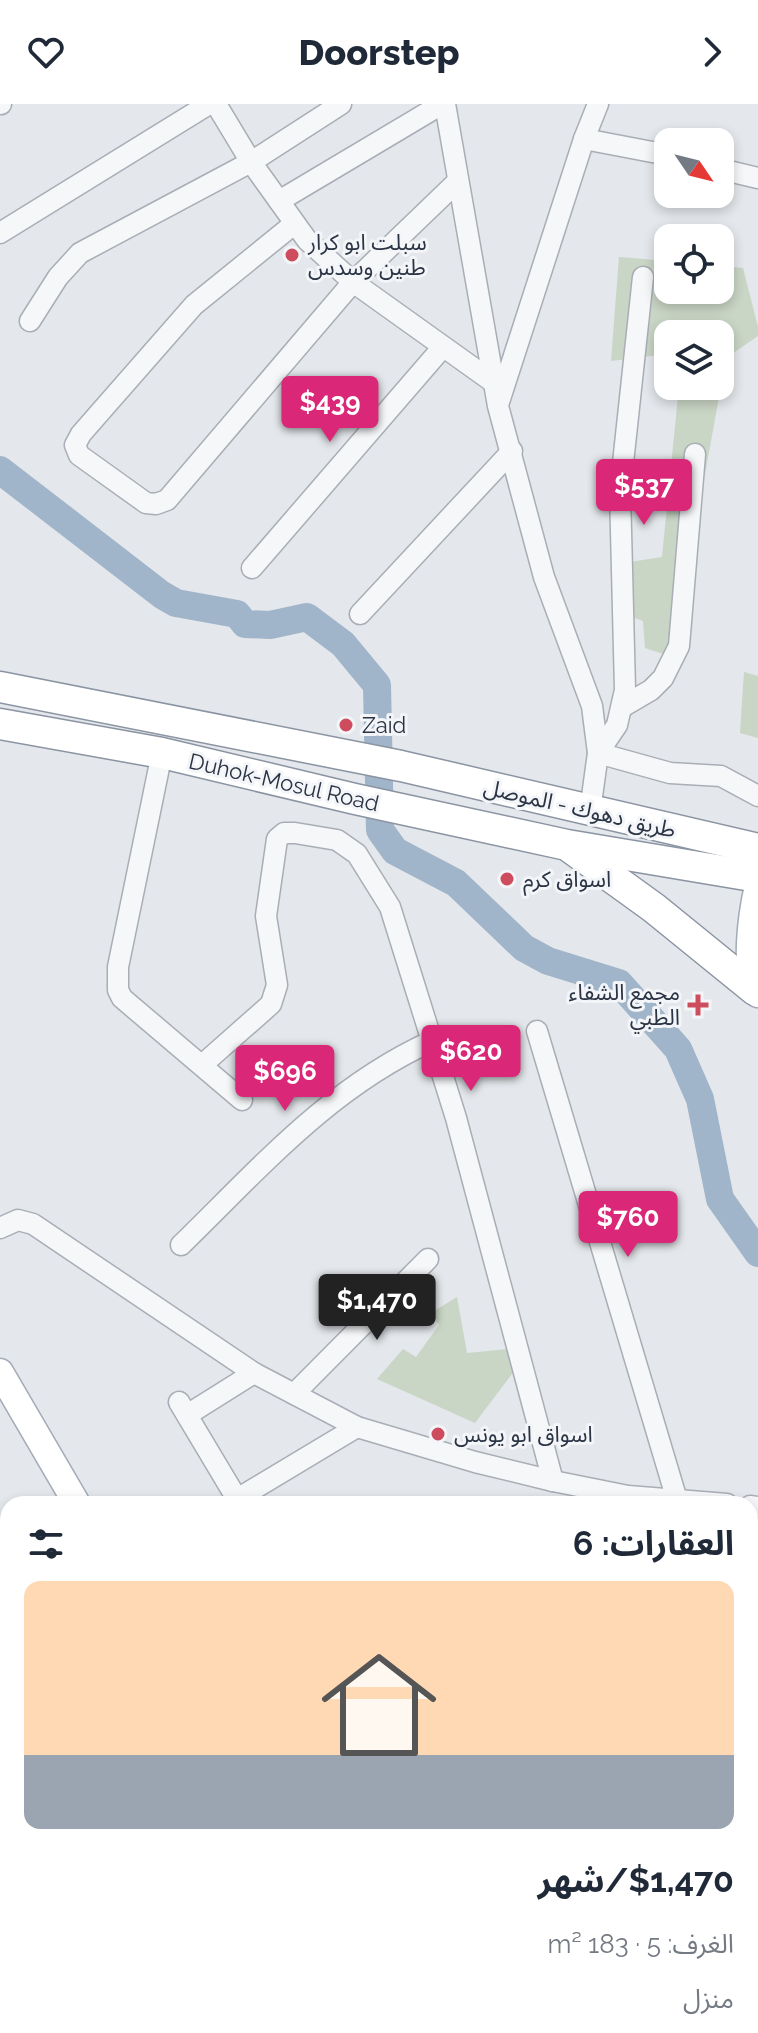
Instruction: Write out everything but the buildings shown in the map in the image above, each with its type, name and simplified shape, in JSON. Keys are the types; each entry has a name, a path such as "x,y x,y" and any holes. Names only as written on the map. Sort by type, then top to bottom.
{"highway":[{"name":"Duhok-Mosul Road","path":"0,687 401,766"},
{"name":"Duhok-Mosul Road","path":"0,724 162,753 567,845 758,877"},
{"name":"طريق دهوك - الموصل","path":"401,766 758,849"},
{"path":"567,845 654,908 756,992"}],"main road":[{"path":"756,992 751,937 758,886"},
{"path":"3,1390 72,1496"}],"street":[{"path":"0,233 209,104"},
{"path":"216,104 251,162 307,240 353,282 493,382"},
{"path":"30,321 58,277 80,253 251,162 341,104"},
{"path":"279,201 443,104 498,406 544,577 592,706 598,753 590,811"},
{"path":"498,406 598,104"},
{"path":"584,139 654,152"},
{"path":"734,172 758,178"},
{"path":"294,224 194,305 81,434 75,445 79,455 146,503 156,504 167,500 353,282 458,181"},
{"path":"598,753 614,731 622,707 626,672 620,491 643,277"},
{"path":"252,568 442,348"},
{"path":"360,614 512,451"},
{"path":"622,707 657,684 673,663 679,646 695,454"},
{"path":"162,753 117,981 122,998 242,1100"},
{"path":"598,753 670,773 721,776 758,796"},
{"path":"202,1065 271,1004 275,995 277,985 267,929 267,903 277,839 284,833 337,840 357,854 390,907 460,1132 553,1481"},
{"path":"537,1031 676,1496"},
{"path":"181,1245 309,1120 338,1096 395,1058 432,1041"},
{"path":"0,1228 18,1220 33,1224 254,1373 357,1427 607,1496"},
{"path":"294,1394 428,1259"},
{"path":"234,1496 183,1408 254,1373"},
{"path":"248,1496 357,1427"}],"green space":[{"path":"619,257 654,260 654,304 734,304 734,267 743,268 758,336 734,352 734,320 654,320 654,356 611,361"},
{"path":"678,400 718,400 672,657 645,648 643,621 629,616 630,562 662,557"},
{"path":"744,672 758,676 758,738 740,733"},
{"path":"457,1297 467,1353 508,1349 521,1362 475,1423 377,1379 403,1349 416,1357 439,1325 431,1313"}],"waterway":[{"path":"0,470 176,603 237,614 245,624 270,625 307,617 343,644 377,685 380,830 395,851 456,883 524,948 548,961 619,983 678,1049 700,1099 720,1199 758,1253"}],"place":[{"name":"سبلت ابو كرار طنين وسدس","path":"292,255"},
{"name":"Zaid","path":"346,725"},
{"name":"اسواق كرم","path":"507,879"},
{"name":"مجمع الشفاء الطبي","path":"698,1005"},
{"name":"اسواق ابو يونس","path":"438,1434"}]}
